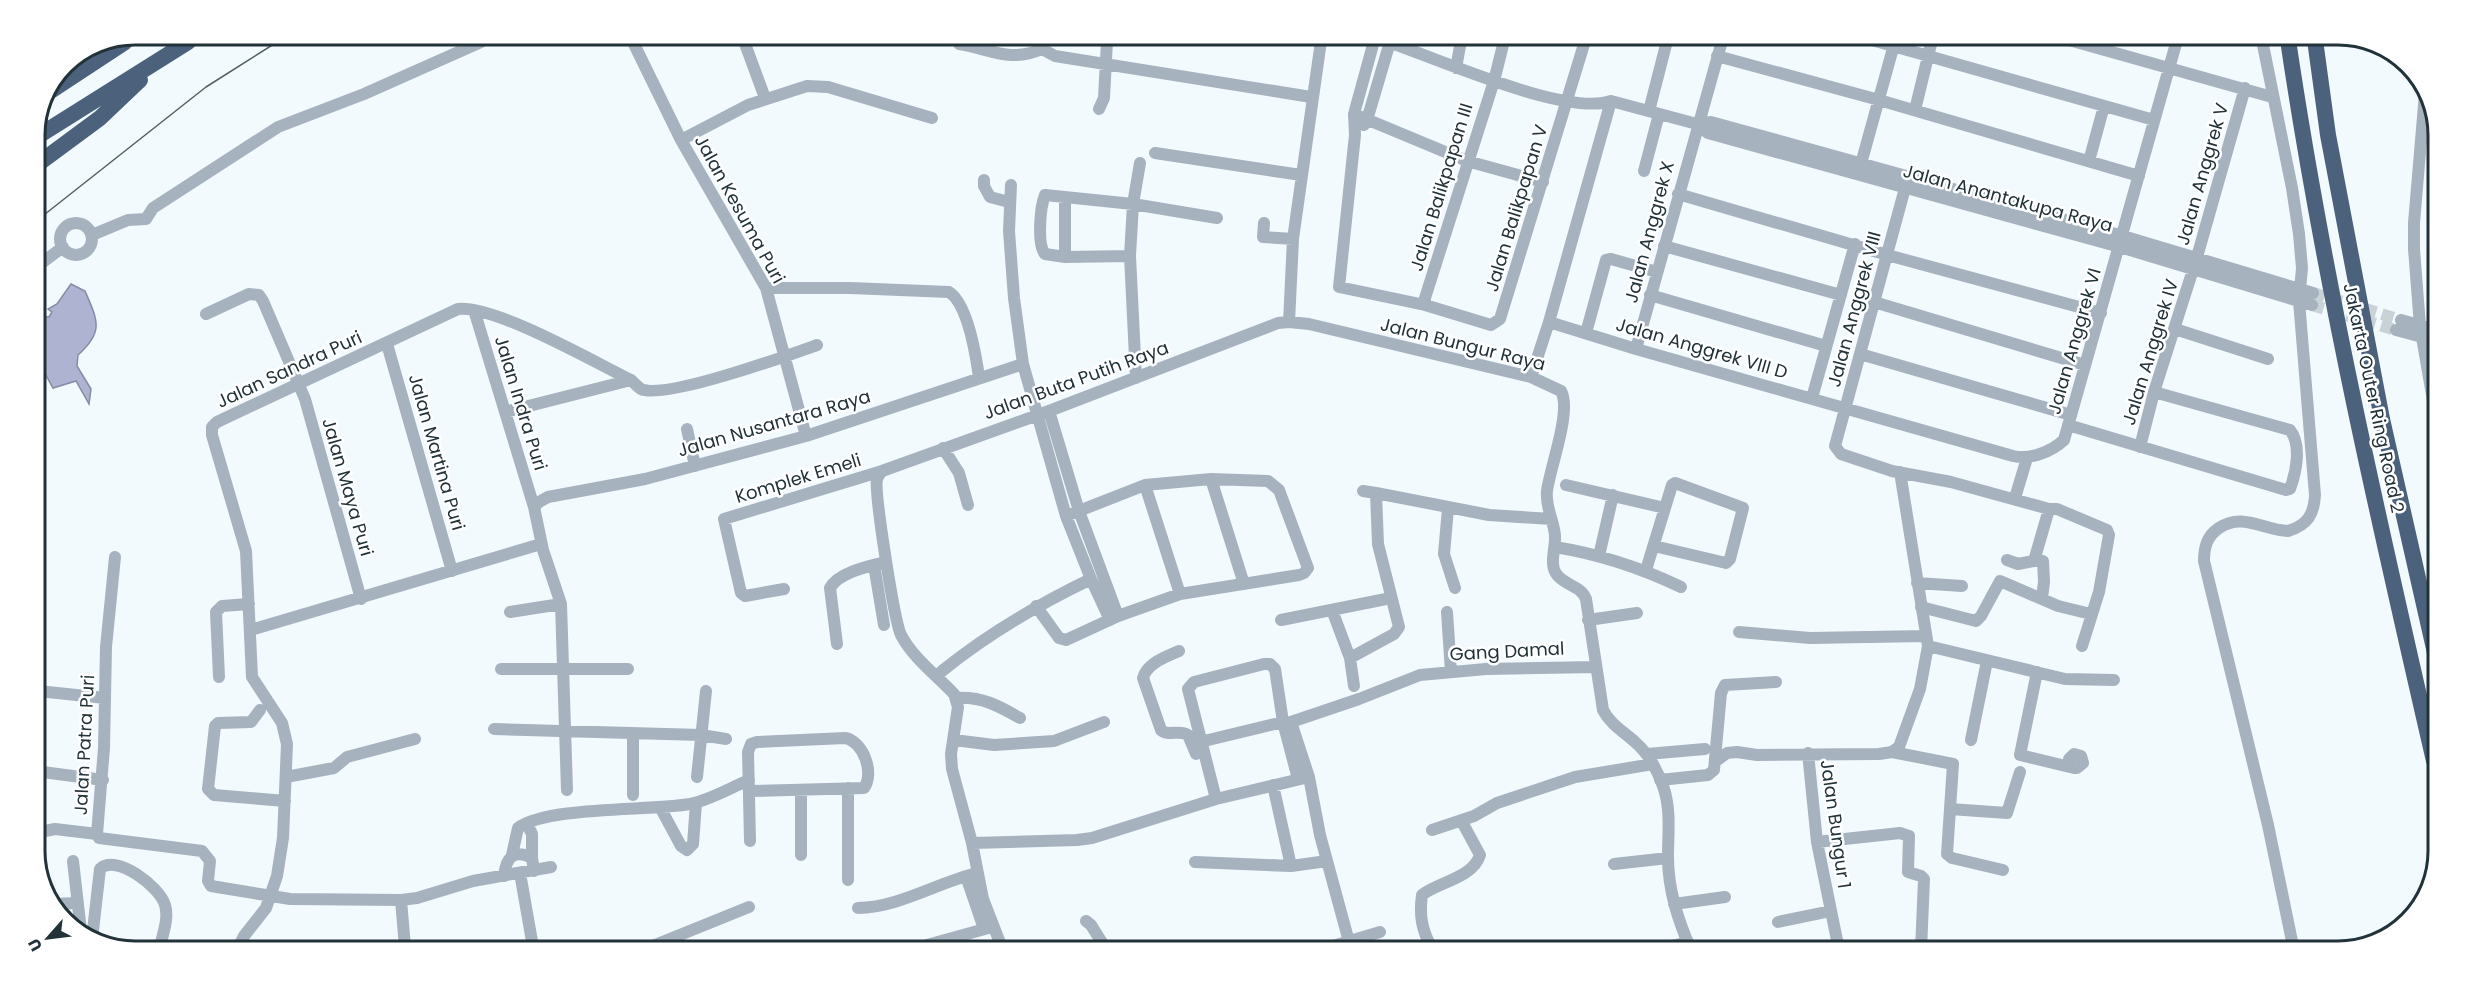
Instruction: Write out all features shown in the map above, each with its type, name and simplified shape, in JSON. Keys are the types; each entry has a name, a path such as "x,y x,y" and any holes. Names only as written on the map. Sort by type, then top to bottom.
{"highway":[{"path":"45,131 183,45"},
{"name":"Jakarta Outer Ring Road 2","path":"2289,45 2301,129 2347,375 2428,734"},
{"name":"Jakarta Outer Ring Road 2","path":"2316,45 2328,135 2382,419 2428,622"},
{"path":"60,84 117,47"},
{"path":"45,159 100,118 169,53"}],"street":[{"path":"92,235 128,220 146,219 153,208 278,128 364,94 474,45"},
{"name":"Jalan Kesuma Puri","path":"634,45 681,140 766,288 806,436"},
{"path":"745,45 765,98"},
{"path":"963,45 1010,56 1022,56 1039,45 1055,56 1311,97"},
{"path":"1099,109 1104,98 1107,45"},
{"path":"1289,322 1293,239 1311,97 1320,45"},
{"path":"1373,45 1354,114 1355,135 1339,286 1425,305"},
{"path":"1355,135 1367,120 1387,45"},
{"name":"Jalan Anantakupa Raya","path":"1396,45 1494,81 1567,101 1600,104 1611,101 1654,112 1697,124 1708,133 1860,170 2122,241 2306,297"},
{"path":"1456,68 1460,45"},
{"name":"Jalan Balikpapan III","path":"1425,305 1425,298 1494,81 1503,45"},
{"name":"Jalan Balikpapan V","path":"1425,305 1487,325 1495,324 1500,319 1584,45"},
{"path":"1644,171 1666,45"},
{"name":"Jalan Anggrek X","path":"1636,349 1720,45"},
{"path":"1860,170 1894,45"},
{"path":"1900,45 1928,56 2154,120"},
{"path":"1915,110 1931,45"},
{"path":"2088,45 2272,97"},
{"name":"Jalan Anggrek VI","path":"2027,458 2060,444 2064,440 2176,45"},
{"path":"2263,45 2294,200 2306,297 2314,510 2306,522 2288,531 2244,520 2227,523 2209,536 2204,550 2204,561 2265,814 2292,941"},
{"path":"1717,56 1915,110 2139,176"},
{"path":"681,140 725,116 765,98 796,88 819,86 932,118"},
{"name":"Jalan Anggrek V","path":"2195,263 2245,88"},
{"path":"1531,377 1549,322 1611,101"},
{"path":"2089,161 2104,106"},
{"path":"2424,109 2414,223 2421,331 2428,372"},
{"path":"1354,114 1467,161 1543,182"},
{"path":"1155,153 1301,175"},
{"path":"1136,378 1130,256 1133,204 1140,163"},
{"path":"984,180 984,186 990,197 1009,202"},
{"name":"Jalan Anggrek VIII","path":"1900,472 1840,454 1835,446 1906,183"},
{"path":"1011,185 1009,202 1014,298 1023,364 1044,413 1114,618"},
{"path":"1678,194 1887,255 2101,313"},
{"path":"1130,256 1049,256 1041,247 1042,207 1045,195 1065,199 1133,204 1217,218"},
{"path":"1065,199 1065,257"},
{"path":"73,223 87,226 92,235 91,245 85,252 75,254 63,247 62,232 73,223"},
{"path":"1264,223 1263,237 1293,239"},
{"path":"1812,398 1855,244"},
{"path":"1664,246 1841,295"},
{"path":"45,260 63,247"},
{"path":"1586,333 1606,260 1611,259 1657,272"},
{"name":"Jalan Anggrek IV","path":"2140,447 2154,392 2195,263"},
{"path":"766,288 945,291 954,295 964,313 979,377"},
{"name":"Jalan Maya Puri","path":"206,314 249,294 259,295 305,399 361,599"},
{"path":"1650,295 1826,346"},
{"path":"1874,302 2085,365"},
{"name":"Jalan Sandra Puri","path":"242,941 271,897 281,859 286,777 285,731 279,716 252,677 246,551 212,435 212,427 221,420 458,309 474,310"},
{"path":"474,310 491,314 540,335 630,380 641,389 662,391 818,345"},
{"name":"Jalan Indra Puri","path":"474,310 534,507 541,544 561,604 567,732 567,790"},
{"name":"Jalan Bungur Raya","path":"1289,322 1310,324 1531,377 1559,389 1564,400 1561,427 1546,498 1555,532 1555,572 1563,581 1577,587 1585,595 1603,710 1606,716 1650,759 1660,780 1668,804 1668,858 1674,904 1688,941"},
{"name":"Jalan Buta Putih Raya","path":"880,473 1278,323 1289,322"},
{"name":"Jalan Anggrek VIII D","path":"1549,322 1636,349 2013,456 2027,458"},
{"path":"2399,325 2428,335"},
{"path":"2175,329 2268,359"},
{"path":"2421,331 2428,331"},
{"name":"Jalan Martina Puri","path":"387,344 453,571"},
{"path":"1860,354 2070,420 2140,447 2286,490 2290,489 2294,478 2296,450 2294,437 2290,430 2154,392"},
{"name":"Jalan Nusantara Raya","path":"534,507 548,497 645,479 806,436 1023,364"},
{"path":"505,411 630,380"},
{"path":"1044,413 1066,516 1091,579 1114,618"},
{"path":"687,429 695,466"},
{"path":"943,448 959,473 968,505"},
{"path":"2015,498 2027,458"},
{"path":"1892,752 1899,747 1906,732 1924,675 1927,641 1900,472 1951,482 2049,509 2057,508 2108,533 2099,592 2082,646"},
{"path":"880,473 878,492 884,625"},
{"name":"Komplek Emeli","path":"784,589 745,596 741,593 724,519 880,473"},
{"path":"1036,606 1059,638 1063,640 1114,618 1180,594 1299,575 1307,571 1307,564 1276,485 1263,480 1211,479 1145,485 1066,516"},
{"path":"1211,479 1244,584"},
{"path":"1646,570 1672,485 1676,482 1740,506 1744,511 1730,560 1726,563 1654,546"},
{"path":"1145,485 1180,594"},
{"path":"1566,485 1665,508"},
{"path":"1350,658 1399,630 1378,544 1369,492 1448,508 1504,516 1551,519"},
{"path":"1599,556 1613,495"},
{"path":"1448,508 1444,554 1455,588"},
{"path":"2034,561 2049,509"},
{"path":"251,630 541,544"},
{"path":"1555,547 1599,556 1646,570 1681,587"},
{"name":"Jalan Patra Puri","path":"116,557 107,635 103,780 97,834 99,838 202,851 210,861 208,881 211,886 271,897"},
{"path":"2007,560 2018,564 2043,561 2042,598"},
{"path":"837,644 830,588 840,578 880,564"},
{"path":"880,564 902,636 911,650 956,698 958,718 951,754 952,769 972,843 971,874 987,925 995,941"},
{"path":"942,671 983,638 1036,606 1091,579"},
{"path":"1921,607 1977,621 2000,581 2058,606 2091,614"},
{"path":"1917,583 1962,586"},
{"path":"1281,620 1391,598"},
{"path":"219,677 216,612 222,606 249,604"},
{"path":"510,612 561,604"},
{"path":"1332,610 1350,658 1354,686"},
{"path":"1447,612 1451,672"},
{"path":"1588,620 1637,613"},
{"path":"1739,632 1810,638 1927,641 1988,661 2080,681 2114,680"},
{"path":"1179,651 1155,663 1145,672 1143,678 1161,730 1166,733 1181,732 1190,738 1214,800"},
{"path":"1971,740 1988,661"},
{"path":"1214,800 1188,692 1190,686 1194,682 1270,664 1275,669 1283,722 1303,778 1348,941"},
{"name":"Gang Damal","path":"1303,778 1291,722 1420,675 1561,666 1596,667"},
{"path":"501,669 564,671 627,669"},
{"path":"2037,672 2020,755 2070,766"},
{"path":"1660,780 1708,776 1714,770 1721,693 1725,685 1776,682"},
{"path":"697,777 706,691"},
{"path":"45,692 105,698"},
{"path":"956,698 984,700 997,704 1020,718"},
{"path":"260,710 251,722 218,723 215,726 208,789 214,795 285,801"},
{"path":"954,740 994,745 1054,741 1104,722"},
{"path":"1200,742 1283,722"},
{"path":"494,729 701,735 726,739"},
{"path":"633,734 633,795"},
{"path":"504,876 505,866 512,855 518,828 542,818 696,803 750,785 801,790 864,788 868,778 865,760 859,745 852,739 844,738 754,742 749,747 748,753 750,785 750,841"},
{"path":"286,777 334,768 347,757 415,739"},
{"path":"1432,830 1474,816 1497,803 1530,794 1575,777 1650,759 1705,749"},
{"path":"1716,761 1731,752 1757,755 1808,753"},
{"name":"Jalan Bungur 1","path":"1837,941 1817,842 1808,753 1880,754 1892,752 1953,764 1950,809"},
{"path":"45,772 103,780"},
{"path":"2003,870 1948,856 1946,849 1950,809 2007,813 2020,772"},
{"path":"972,843 1046,842 1092,838 1214,800 1303,778"},
{"path":"1273,785 1291,866"},
{"path":"848,788 848,880"},
{"path":"801,790 801,855"},
{"path":"660,807 681,846 687,850 693,844 696,803"},
{"path":"1428,941 1420,917 1422,895 1470,870 1480,855 1461,820"},
{"path":"527,824 532,834 533,864"},
{"path":"45,831 56,829 97,834"},
{"path":"1817,842 1900,833 1909,836 1908,872 1922,876 1924,879 1921,941"},
{"path":"512,855 518,853 533,864 551,867"},
{"path":"1614,864 1668,858"},
{"path":"73,861 80,922"},
{"path":"1195,862 1291,866 1327,861"},
{"path":"93,931 100,869 105,864 114,863 123,866 156,890 165,905 166,924 161,941"},
{"path":"271,897 302,900 417,898 473,881 520,873 533,864"},
{"path":"520,873 532,941"},
{"path":"858,908 893,903 971,874"},
{"path":"1674,904 1725,897"},
{"path":"401,900 404,941"},
{"path":"62,904 77,903"},
{"path":"665,941 749,907"},
{"path":"1778,920 1831,908"},
{"path":"1086,921 1101,941"},
{"path":"939,941 987,925"},
{"path":"1359,941 1380,932"}],"water":[{"path":"71,284 85,291 93,310 95,333 92,340 78,355 77,366 91,389 89,404 76,381 53,388 45,373 45,317 49,317 52,312 48,309 57,304"}],"tunnel":[{"path":"2313,293 2401,320"},
{"path":"2312,305 2396,330"}],"tram line":[{"path":"45,214 206,87 272,45"}]}
